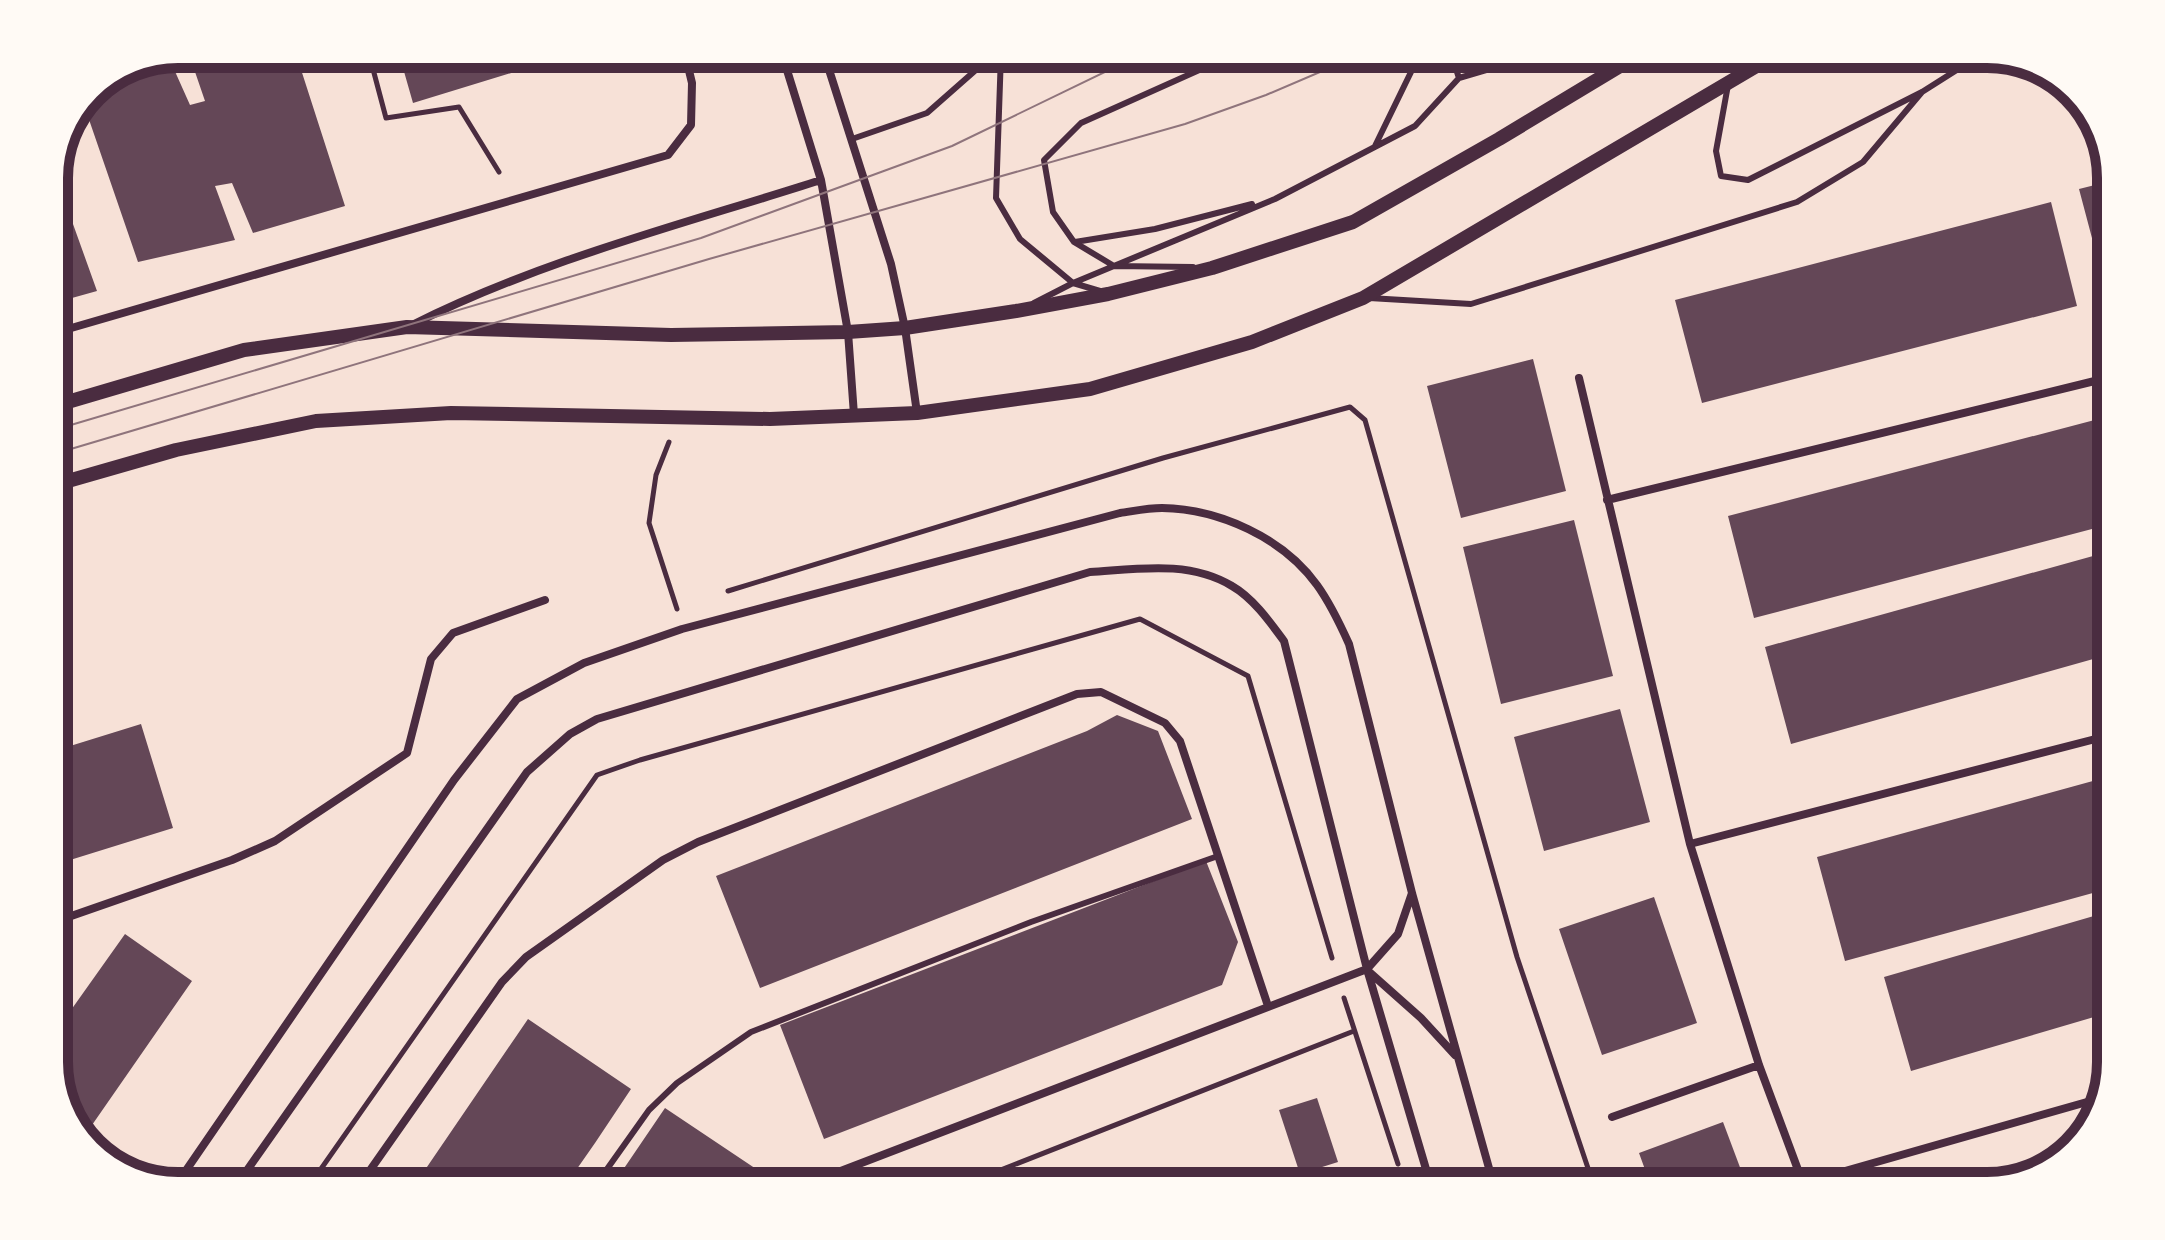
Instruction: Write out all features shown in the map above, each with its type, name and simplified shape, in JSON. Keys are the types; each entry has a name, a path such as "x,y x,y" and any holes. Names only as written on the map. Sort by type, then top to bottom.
{"street":[{"path":"68,329 668,155 691,125 692,83 688,68"},
{"path":"786,68 821,180 848,332 854,415"},
{"path":"829,68 891,264 905,328 917,413"},
{"path":"68,402 244,350 407,327 671,335 848,332 905,328 1108,294 1212,268 1353,222 1617,68"},
{"path":"68,481 176,450 316,421 451,413 678,419 917,413 1090,389 1252,342 1363,298 1755,68"},
{"path":"407,327 464,298 551,266 821,180"},
{"path":"1579,378 1690,844 1759,1065 1799,1172"},
{"path":"1607,500 2097,380"},
{"path":"185,1172 454,780 517,699 584,663 682,629 1120,513 1161,508 1194,511 1226,519 1261,536 1292,557 1317,584 1337,617 1349,644 1412,893 1490,1172"},
{"path":"246,1172 527,772 570,734 597,719 1090,572 1167,567 1203,574 1234,586 1261,612 1284,641 1367,969 1427,1172"},
{"path":"68,917 232,860 275,841 407,753 431,659 453,633 545,600"},
{"path":"369,1172 502,982 526,957 663,860 698,842 1077,694 1101,692 1165,723 1180,741 1268,1006"},
{"path":"1690,844 2097,739"},
{"path":"838,1172 1367,969 1398,934 1412,893"},
{"path":"1367,969 1457,1056"},
{"path":"1612,1117 1759,1065"},
{"path":"1848,1172 2090,1101"}],"lane":[{"path":"852,139 927,113 978,68"},
{"path":"1001,68 996,198 1020,239 1073,283 1108,294"},
{"path":"1203,68 1081,123 1044,160 1053,212 1074,242 1114,266 1212,268"},
{"path":"1375,146 1411,72 1410,68"},
{"path":"1456,68 1459,78"},
{"path":"1016,311 1073,283 1275,199 1415,126 1459,78 1493,68"},
{"path":"1728,85 1716,151 1721,176 1748,180 1922,92 1960,68"},
{"path":"1363,298 1471,304 1797,202 1863,162 1922,92"},
{"path":"1074,242 1155,229 1275,199"},
{"path":"605,1172 649,1110 677,1083 751,1032 1031,922 1218,856"}],"path":[{"path":"373,68 386,118 459,107 499,172"},
{"path":"678,419 656,475 649,523 682,629"},
{"path":"319,1172 597,775 1140,619 1248,676 1354,1031 1401,1172"},
{"path":"996,1172 1354,1031"}],"building":[{"path":"174,68 190,105 205,101 194,68 301,68 345,206 253,233 232,183 215,186 235,240 138,262 88,116 106,95 123,83 168,69"},
{"path":"403,68 527,68 413,103"},
{"path":"2097,184 2097,257 2079,189"},
{"path":"2051,202 2077,306 1702,403 1675,300"},
{"path":"68,210 97,291 68,299"},
{"path":"1533,359 1566,491 1461,518 1427,386"},
{"path":"2097,419 2097,528 1754,618 1728,516"},
{"path":"1574,520 1613,676 1501,704 1463,547"},
{"path":"2097,555 2097,658 1791,744 1765,647"},
{"path":"1620,709 1650,822 1544,851 1514,737"},
{"path":"1117,715 1158,731 1192,819 760,988 716,876 1087,731"},
{"path":"141,724 173,828 68,861 68,747"},
{"path":"2097,780 2097,892 1845,961 1817,857"},
{"path":"1206,861 1238,942 1222,985 824,1139 780,1025"},
{"path":"1654,897 1697,1023 1602,1055 1559,929"},
{"path":"2097,915 2097,1016 1911,1071 1884,977"},
{"path":"125,934 192,981 90,1128 79,1110 70,1083 68,1014"},
{"path":"528,1019 631,1089 575,1172 424,1172"},
{"path":"1317,1098 1338,1162 1299,1172 1279,1110"},
{"path":"665,1108 761,1172 622,1172"},
{"path":"1723,1122 1742,1172 1646,1172 1639,1153"}],"tram line":[{"path":"68,426 701,238 952,146 1113,68"},
{"path":"68,450 709,259 1185,124 1329,68"}]}
